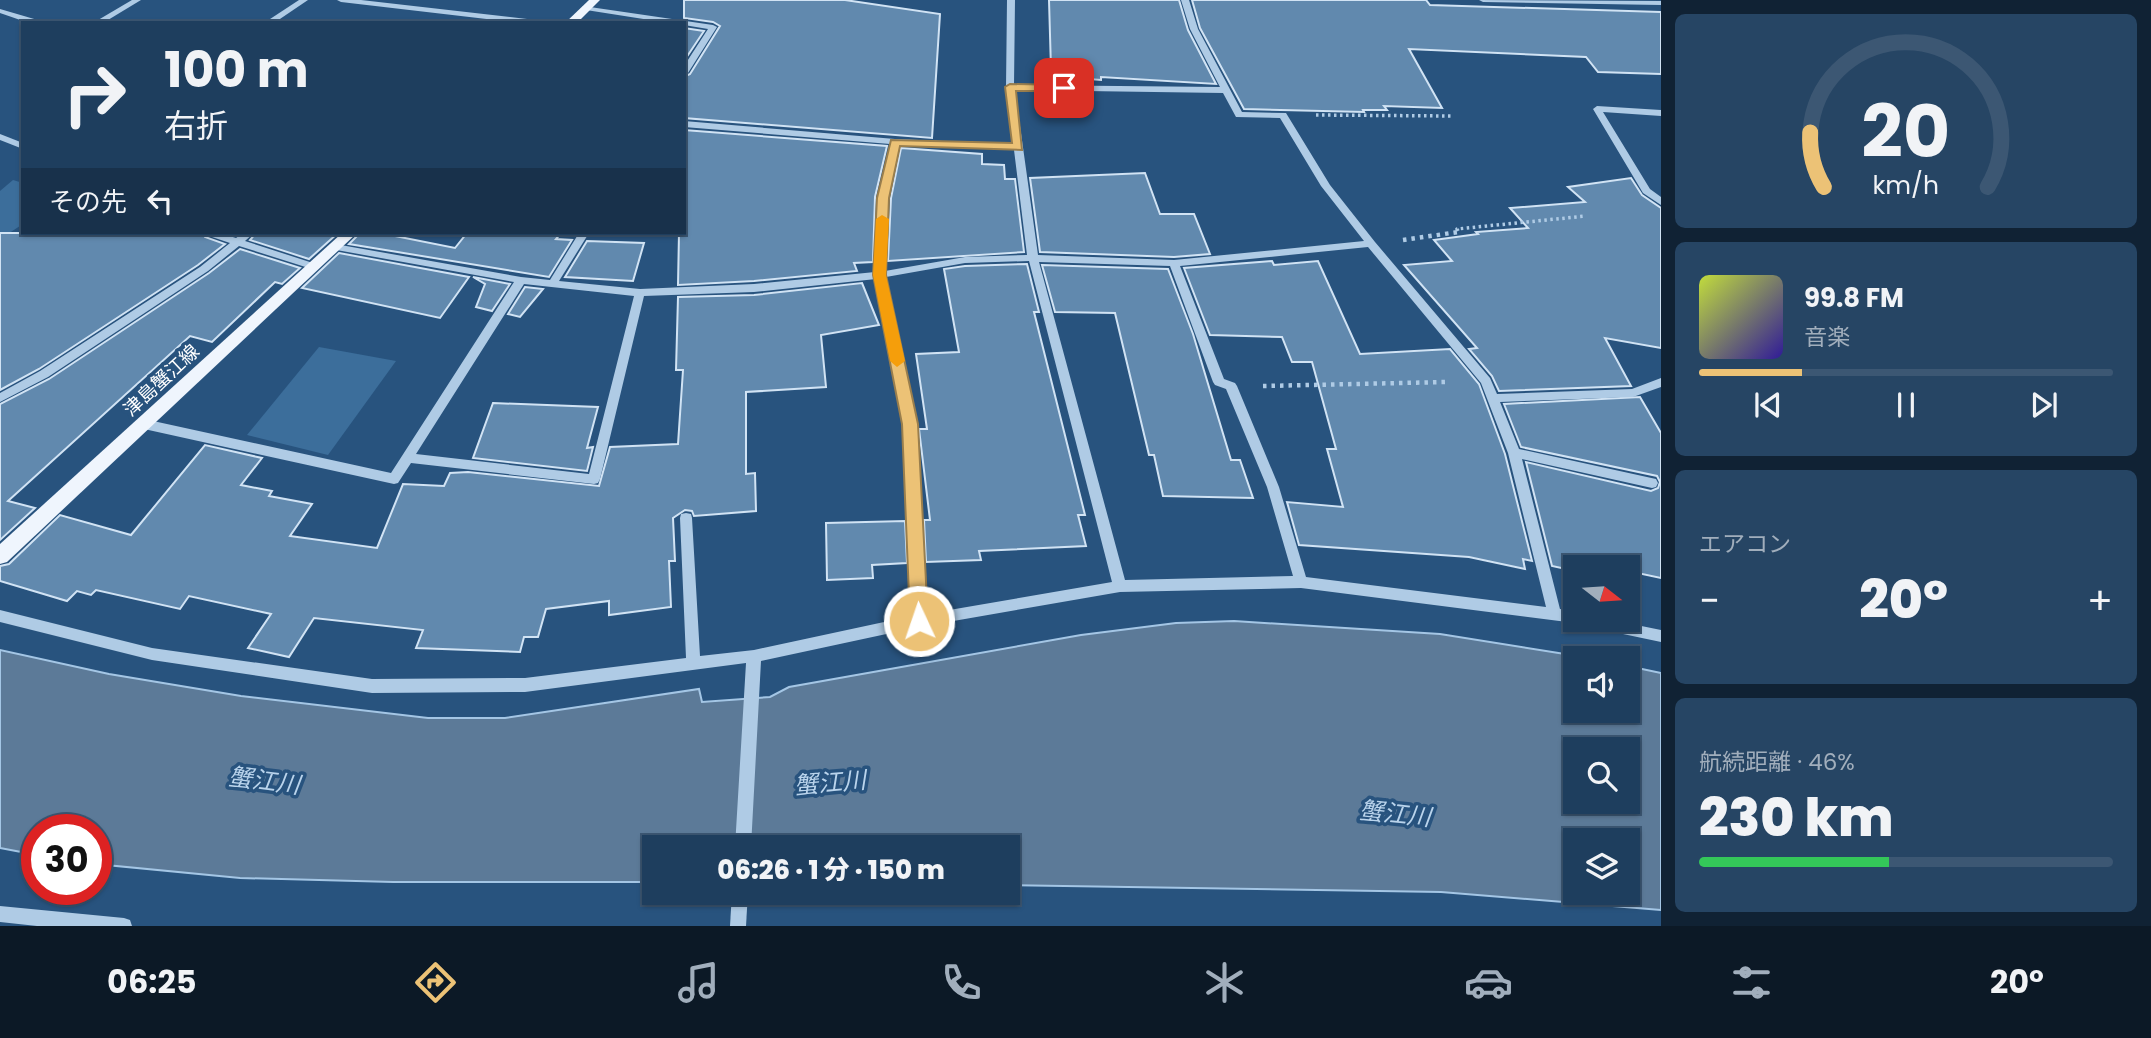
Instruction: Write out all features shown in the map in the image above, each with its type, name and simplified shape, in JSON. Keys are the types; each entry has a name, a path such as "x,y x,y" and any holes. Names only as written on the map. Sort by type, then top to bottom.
{"main road":[{"path":"572,21 590,4"},
{"name":"津島蟹江線","path":"0,556 348,235"}],"street":[{"path":"100,21 137,0"},
{"path":"271,21 303,0"},
{"path":"341,0 526,21"},
{"path":"1011,0 1010,87 1033,258 1119,586"},
{"path":"1185,0 1194,29 1239,115 1283,115 1326,186 1486,381 1514,453 1554,613"},
{"path":"1483,0 1661,3"},
{"path":"590,4 681,21"},
{"path":"0,11 32,21"},
{"path":"686,22 713,27 686,70"},
{"path":"1010,87 1226,90"},
{"path":"1661,113 1597,109 1646,191 1661,202"},
{"path":"686,124 895,142 1018,147"},
{"path":"0,137 21,145"},
{"path":"895,142 883,198 880,275 910,424 919,621"},
{"path":"216,235 315,267"},
{"path":"0,398 67,359 204,269 247,235"},
{"path":"552,284 583,235"},
{"path":"335,247 521,281 640,293 754,288 880,275 965,260 1033,258 1174,263 1371,244"},
{"path":"1174,263 1219,382 1231,386 1273,487 1301,582"},
{"path":"144,424 394,479 521,281"},
{"path":"407,458 594,479 640,293"},
{"path":"1493,398 1633,393 1661,382"},
{"path":"1514,453 1652,483"},
{"path":"686,518 693,664"},
{"path":"0,617 152,654 372,686 525,685 754,656 919,621 1119,586 1301,582 1563,615"},
{"path":"1640,632 1661,636"},
{"path":"744,835 754,656"},
{"path":"738,926 739,905"},
{"path":"0,915 124,926"}],"path":[{"path":"1283,115 1451,116"},
{"path":"1371,244 1458,233 1457,229 1586,216"},
{"path":"1231,386 1486,381"}],"shaded area":[{"path":"13,180 21,182 21,225 0,239 0,191"},
{"path":"319,347 396,361 328,455 247,435"}],"water":[{"name":"蟹江川","path":"1234,621 1440,634 1563,654 1563,723 1640,723 1640,669 1661,673 1661,910 1600,905 1640,905 1640,828 1563,828 1563,902 1441,892 1020,885 1020,835 642,835 642,882 393,882 240,878 112,866 112,814 21,814 21,852 0,848 0,650 109,674 241,696 428,718 505,718 699,689 702,702 770,697 789,687 1081,635 1176,623"}],"building":[{"path":"684,0 845,0 940,14 932,138 686,118 686,76 690,74 720,26 713,22 684,18"},
{"path":"1049,0 1179,0 1188,30 1216,84 1062,77 1062,73 1051,69"},
{"path":"1192,0 1426,0 1430,5 1661,12 1661,74 1598,72 1586,57 1409,49 1442,108 1384,106 1387,110 1363,110 1364,112 1244,109 1200,28"},
{"path":"686,28 704,31 686,58"},
{"path":"686,130 887,146 875,197 873,262 854,263 857,271 678,285 679,235 686,235"},
{"path":"901,148 982,154 982,164 1004,165 1005,179 1015,179 1024,252 888,261 891,198"},
{"path":"1145,173 1160,214 1194,214 1210,254 1174,257 1040,252 1030,178"},
{"path":"1631,178 1642,195 1661,208 1661,348 1605,338 1631,386 1499,391 1492,376 1469,349 1477,348 1404,265 1452,261 1434,240 1478,234 1476,232 1528,228 1510,208 1585,202 1568,187"},
{"path":"0,233 204,235 225,244 198,265 39,369 0,390"},
{"path":"254,235 336,235 309,259 250,240"},
{"path":"358,235 390,235 455,248 465,235 559,235 556,239 572,240 549,277 349,244"},
{"path":"587,241 644,243 633,281 565,277"},
{"path":"240,249 300,268 282,284 275,282 212,342 190,336 8,501 35,508 0,540 0,404 49,379 209,273"},
{"path":"339,253 469,277 440,318 302,288"},
{"path":"1272,261 1274,265 1318,261 1360,354 1450,349 1479,384 1505,454 1532,561 1523,559 1525,569 1469,557 1299,545 1287,502 1343,507 1327,449 1336,449 1312,362 1292,362 1282,337 1210,335 1184,268"},
{"path":"1027,264 1039,312 1034,312 1085,515 1078,515 1086,546 979,551 981,560 926,562 924,520 930,520 919,429 927,429 916,354 959,352 944,269"},
{"path":"1042,265 1168,269 1193,334 1231,460 1240,460 1253,498 1163,496 1154,455 1149,455 1115,313 1055,312"},
{"path":"473,277 510,284 492,311 476,307 485,284"},
{"path":"862,283 879,325 821,335 826,387 746,392 746,474 755,473 756,511 694,516 692,511 685,510 673,518 675,561 669,561 671,607 609,615 609,601 546,609 538,637 524,637 520,652 416,648 423,630 314,618 289,657 248,648 271,614 189,596 180,609 96,590 91,595 77,591 67,601 0,581 0,566 9,564 60,515 131,535 205,445 262,458 241,485 272,491 269,496 312,504 290,536 377,548 403,484 444,486 450,473 468,472 599,486 610,447 678,444 683,370 676,370 678,297 754,295"},
{"path":"525,287 543,289 520,317 508,314"},
{"path":"1640,397 1661,433 1661,578 1640,574 1640,555 1563,555 1563,568 1552,566 1526,462 1651,491 1658,488 1660,482 1657,476 1521,447 1504,404"},
{"path":"493,403 598,407 587,448 593,447 587,471 473,458"},
{"path":"905,521 907,563 872,565 873,578 827,580 826,523"}],"slow traffic":[{"path":"882,219 880,275 897,361"}],"route":[{"path":"919,621 910,424 880,275 883,198 895,142 1018,147 1010,87 1064,88"}]}
